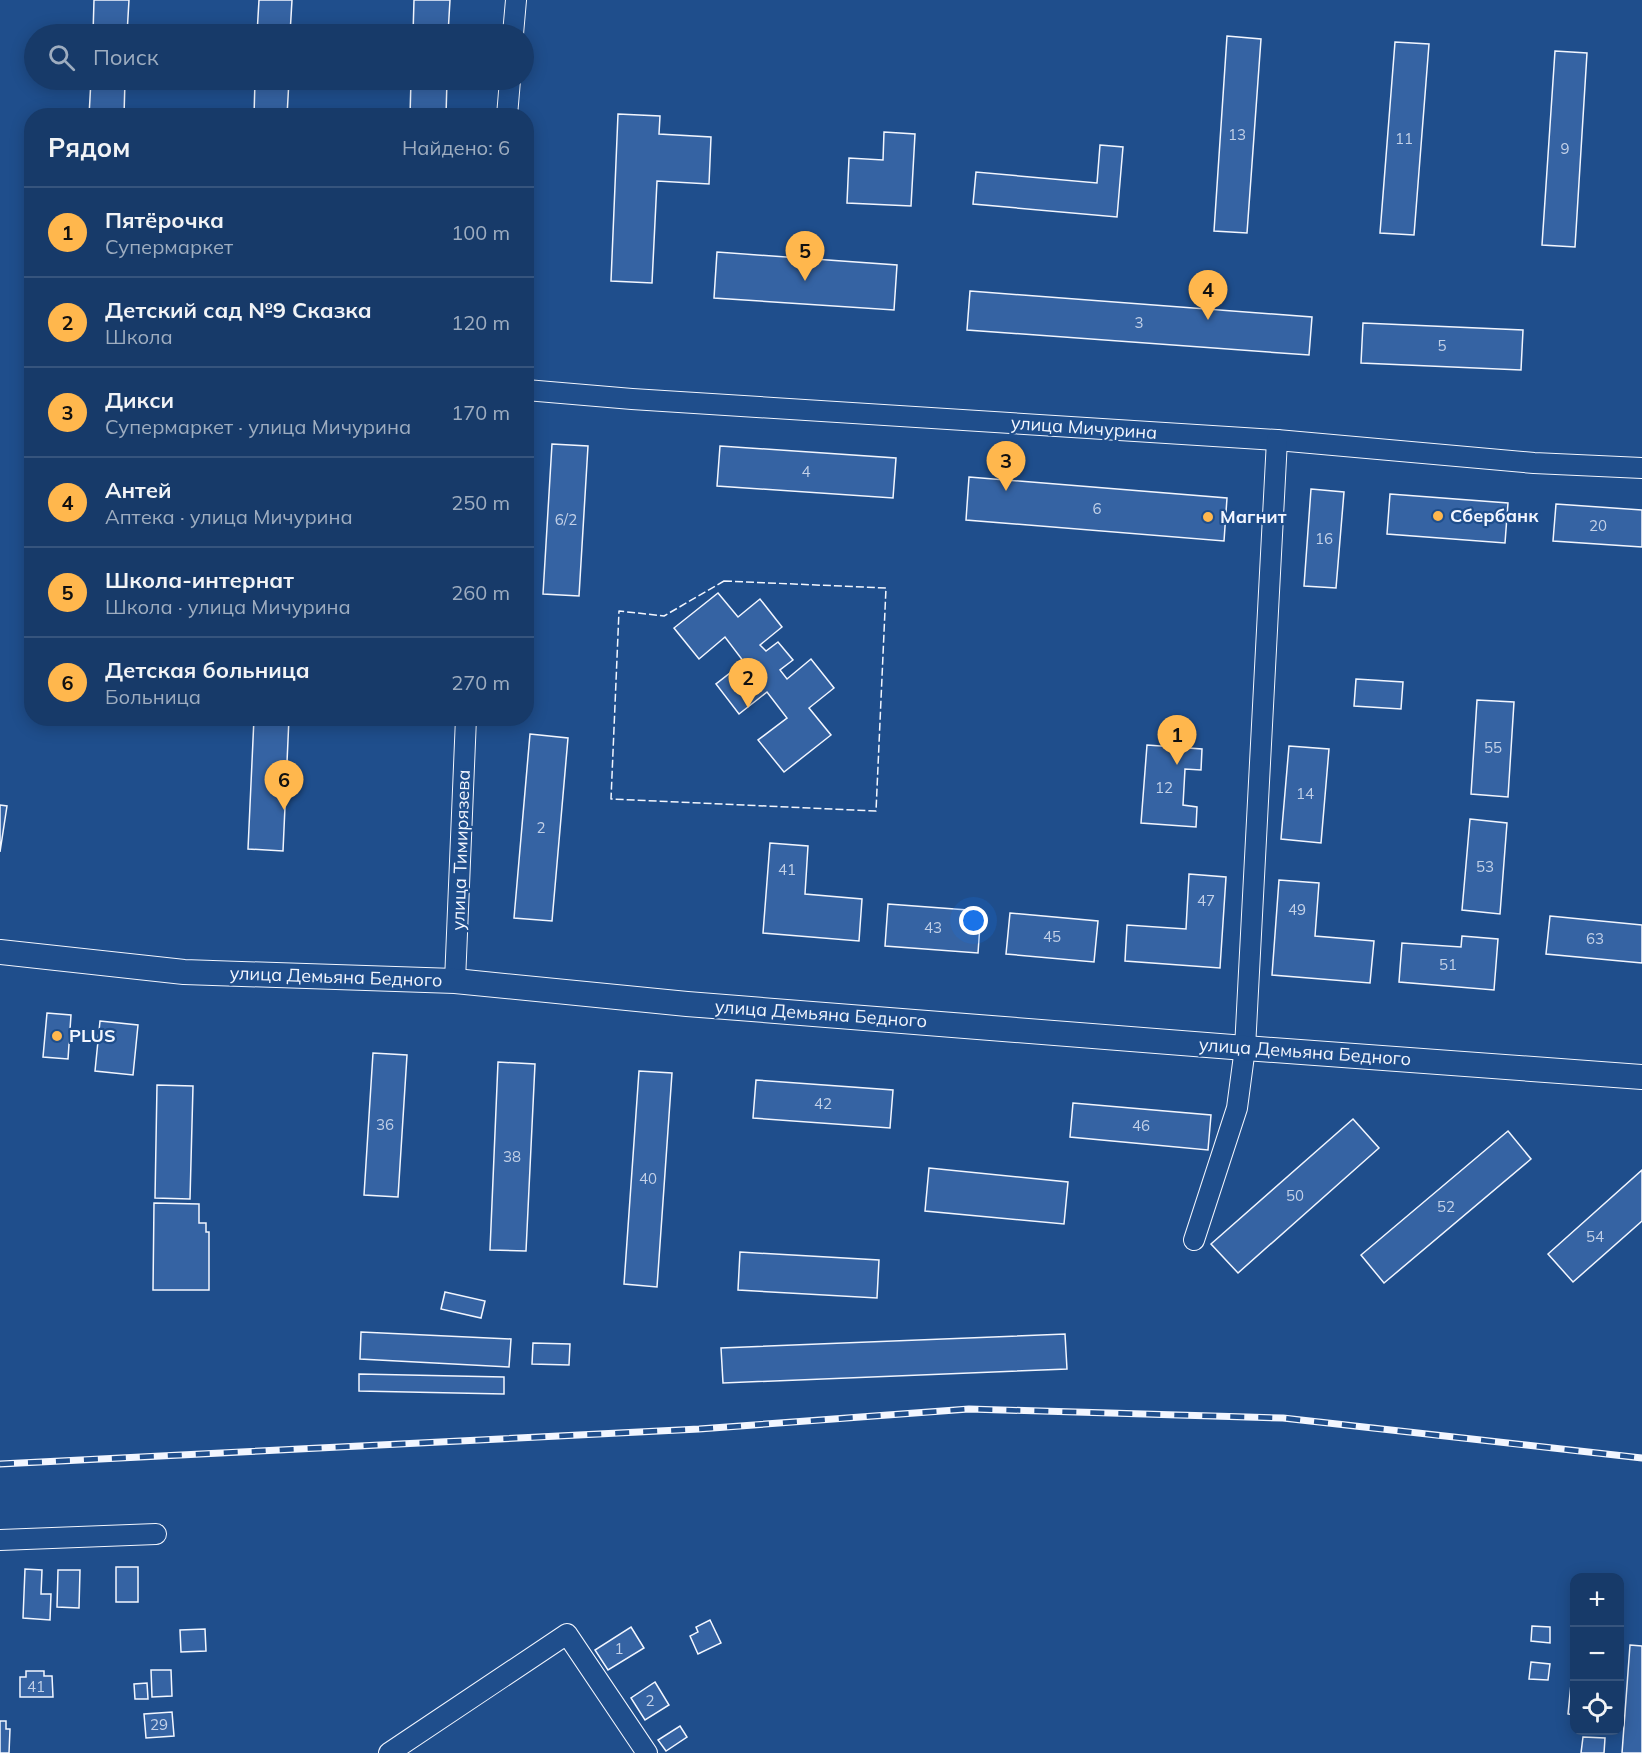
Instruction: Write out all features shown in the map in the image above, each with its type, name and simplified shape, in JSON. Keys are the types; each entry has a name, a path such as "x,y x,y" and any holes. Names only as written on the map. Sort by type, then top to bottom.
{"main road":[{"name":"улица Демьяна Бедного","path":"0,952 184,972 455,981 687,1004 1642,1077"}],"street":[{"path":"514,24 516,0"},
{"path":"508,108 509,90"},
{"name":"улица Мичурина","path":"534,391 632,399 1277,440 1534,463 1642,468"},
{"path":"1194,1240 1237,1108 1245,1048 1277,440"},
{"name":"улица Тимирязева","path":"455,981 466,726"},
{"path":"0,1540 156,1534"},
{"path":"389,1753 567,1634 647,1753"}],"building":[{"path":"94,0 129,0 128,24 93,24"},
{"path":"259,0 292,0 291,24 258,24"},
{"path":"414,0 450,0 449,24 413,24"},
{"path":"1227,36 1261,39 1247,233 1214,231"},
{"path":"1395,42 1429,44 1414,235 1380,233"},
{"path":"1555,51 1587,53 1575,247 1542,245"},
{"path":"90,90 125,90 124,108 89,108"},
{"path":"255,90 288,90 287,108 254,108"},
{"path":"411,90 447,90 446,108 410,108"},
{"path":"618,114 660,116 659,134 711,137 709,184 657,181 652,283 611,281"},
{"path":"884,132 915,134 911,206 847,203 849,158 883,160"},
{"path":"1100,145 1123,147 1117,217 973,204 976,172 1097,183"},
{"path":"717,252 897,265 894,310 714,298"},
{"path":"970,291 1312,317 1309,355 967,330"},
{"path":"1363,323 1523,330 1521,370 1361,363"},
{"path":"552,444 588,446 579,596 543,594"},
{"path":"720,446 896,458 893,498 717,486"},
{"path":"969,477 1227,498 1224,541 966,520"},
{"path":"1311,489 1344,492 1336,588 1304,586"},
{"path":"1390,494 1508,503 1505,543 1387,534"},
{"path":"1556,504 1642,510 1642,547 1553,541"},
{"path":"718,593 738,617 760,599 782,627 760,645 766,651 778,642 793,660 780,670 787,679 811,659 834,688 809,708 831,735 784,772 758,740 787,718 767,692 739,714 716,684 744,662 725,637 699,659 674,628"},
{"path":"1356,679 1403,682 1401,709 1354,706"},
{"path":"1477,700 1514,702 1508,797 1471,794"},
{"path":"254,726 289,726 283,851 248,849"},
{"path":"530,734 568,738 552,921 514,918"},
{"path":"1147,745 1202,749 1201,770 1185,769 1183,805 1197,807 1196,827 1141,823"},
{"path":"1289,746 1329,749 1321,843 1281,839"},
{"path":"0,805 7,806 0,852"},
{"path":"1470,819 1507,823 1500,914 1462,910"},
{"path":"770,843 808,846 805,894 862,899 859,941 763,933"},
{"path":"1189,874 1226,877 1220,968 1125,961 1127,925 1186,929"},
{"path":"1279,880 1319,883 1315,936 1374,941 1370,983 1272,975"},
{"path":"888,904 981,911 978,953 885,946"},
{"path":"1010,913 1098,921 1094,962 1006,954"},
{"path":"1550,916 1642,925 1642,963 1546,954"},
{"path":"1462,936 1498,939 1494,990 1399,982 1402,943 1461,947"},
{"name":"PLUS","path":"47,1013 71,1015 68,1059 43,1057"},
{"path":"100,1021 138,1025 133,1075 95,1071"},
{"path":"373,1053 407,1055 398,1197 364,1195"},
{"path":"498,1062 535,1064 526,1251 490,1250"},
{"path":"639,1071 672,1073 657,1287 624,1284"},
{"path":"756,1080 893,1090 890,1128 753,1118"},
{"path":"157,1085 193,1086 190,1199 155,1198"},
{"path":"1073,1103 1211,1115 1208,1150 1070,1137"},
{"path":"1353,1119 1379,1148 1238,1273 1211,1244"},
{"path":"1508,1131 1531,1159 1384,1283 1361,1255"},
{"path":"929,1168 1068,1182 1064,1224 925,1211"},
{"path":"1642,1170 1642,1221 1573,1282 1548,1254"},
{"path":"154,1203 199,1204 199,1223 206,1223 206,1232 209,1232 209,1290 153,1290"},
{"path":"740,1252 879,1260 877,1298 738,1290"},
{"path":"445,1292 485,1301 481,1318 441,1309"},
{"path":"361,1332 511,1339 509,1367 360,1359"},
{"path":"1065,1334 1067,1369 723,1383 721,1348"},
{"path":"533,1343 570,1344 569,1365 532,1364"},
{"path":"359,1374 504,1377 504,1394 359,1391"},
{"path":"116,1567 138,1567 138,1602 116,1602"},
{"path":"25,1569 42,1570 41,1594 51,1594 50,1620 23,1618"},
{"path":"58,1570 80,1570 79,1608 57,1607"},
{"path":"710,1620 721,1643 698,1654 690,1636 698,1632 696,1627"},
{"path":"1532,1626 1550,1627 1550,1643 1531,1641"},
{"path":"631,1627 644,1648 608,1670 595,1650"},
{"path":"205,1629 206,1651 181,1652 180,1630"},
{"path":"1630,1645 1642,1646 1642,1753 1622,1753"},
{"path":"1531,1662 1550,1664 1548,1680 1529,1679"},
{"path":"151,1670 171,1670 172,1696 152,1697"},
{"path":"26,1671 44,1671 44,1676 52,1676 53,1697 20,1697 20,1677 26,1677"},
{"path":"655,1682 669,1705 645,1720 631,1698"},
{"path":"147,1683 148,1699 135,1699 134,1684"},
{"path":"172,1712 174,1736 146,1738 144,1714"},
{"path":"0,1721 6,1721 6,1729 10,1729 9,1753 0,1753"},
{"path":"680,1726 687,1737 666,1751 658,1740"},
{"path":"1583,1737 1605,1738 1604,1753 1581,1753"}],"railway":[{"path":"0,1464 699,1429 969,1409 1283,1418 1642,1458"}],"fence":[{"path":"724,581 886,588 876,811 611,799 619,611 664,616 724,581"}],"place":[{"name":"Школа-интернат","path":"805,281"},
{"name":"Антей","path":"1208,320"},
{"name":"Дикси","path":"1006,491"},
{"name":"Сбербанк","path":"1438,516"},
{"name":"Магнит","path":"1208,517"},
{"name":"Детский сад №9 Сказка","path":"748,708"},
{"name":"Пятёрочка","path":"1177,765"},
{"name":"Детская больница","path":"284,810"},
{"name":"PLUS","path":"57,1036"}]}
